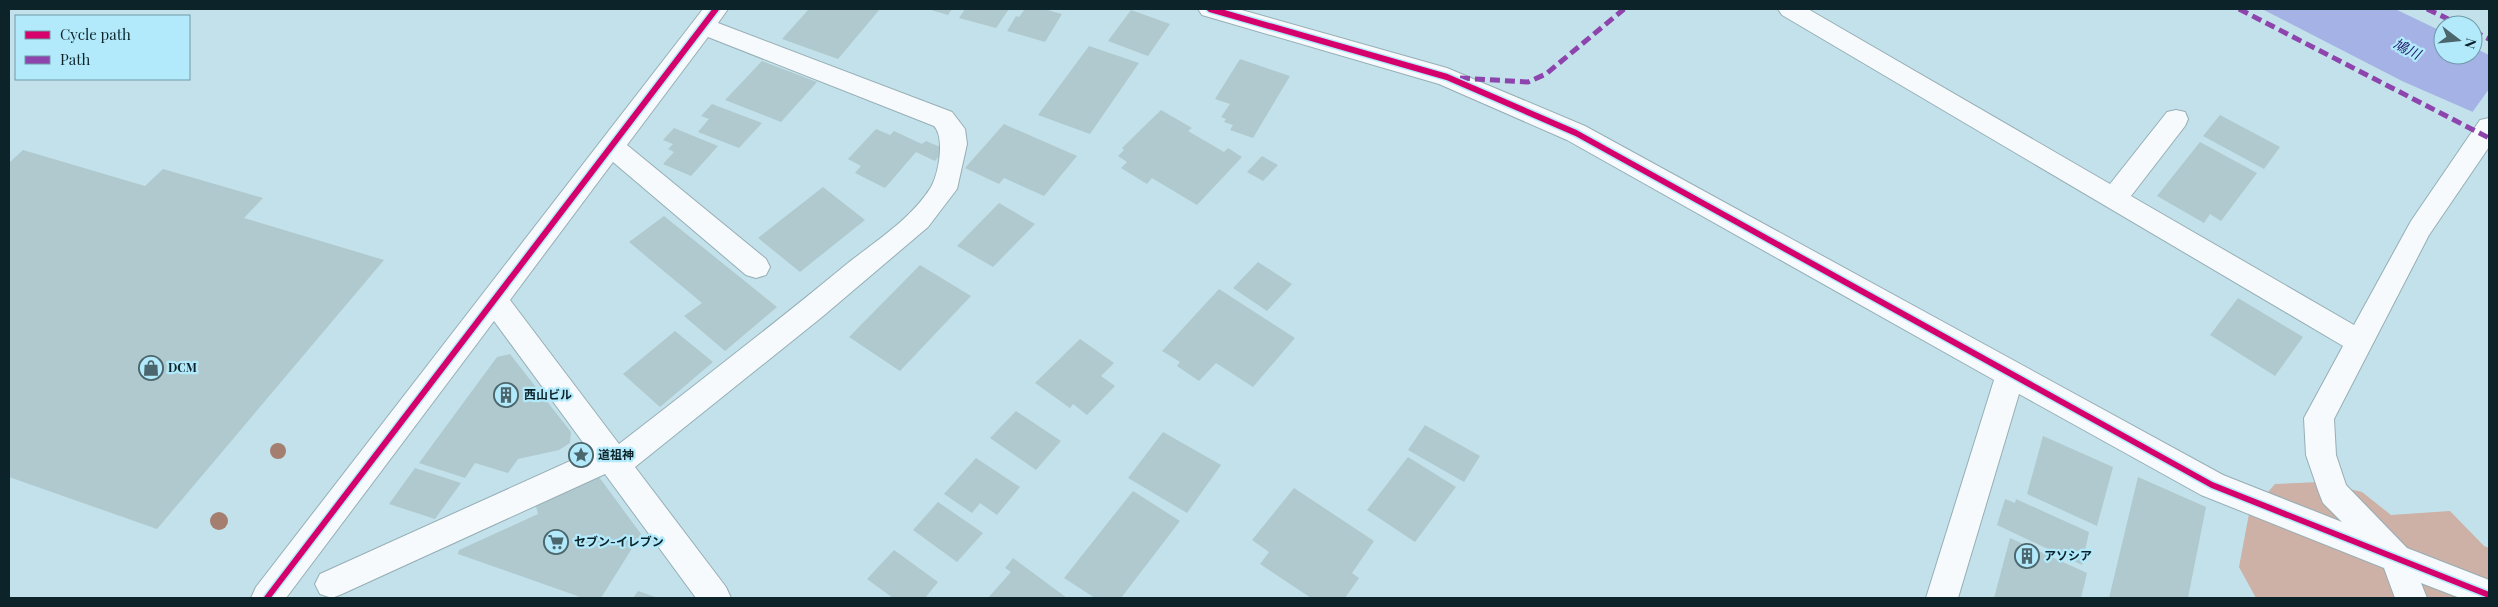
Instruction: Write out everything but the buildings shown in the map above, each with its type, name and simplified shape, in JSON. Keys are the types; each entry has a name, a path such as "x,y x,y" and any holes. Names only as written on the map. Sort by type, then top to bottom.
{"street":[{"path":"1210,9 1447,77 1576,133 2010,375 2212,485 2395,556 2489,595"},
{"path":"1790,9 2359,342"},
{"path":"267,598 710,17 943,119 952,129 954,144 944,189 920,220 812,309 614,460 331,584"},
{"path":"2114,198 2176,119"},
{"path":"2411,598 2395,556 2334,493 2321,456 2319,418 2420,228 2489,127"},
{"path":"611,146 756,267"},
{"path":"494,300 715,598"},
{"path":"1942,598 2010,375"}],"shaded area":[{"path":"2320,482 2362,492 2391,515 2450,511 2484,546 2489,548 2489,598 2256,598 2239,567 2249,514 2275,484"}],"water":[{"name":"鳩川","path":"2262,9 2395,9 2433,27 2433,65 2483,65 2483,52 2489,55 2489,119 2402,81"}],"pier":[{"path":"2489,89 2489,121 2471,114"}],"marked path":[{"path":"1460,78 1528,82 1546,74 1624,9"},
{"path":"2239,9 2489,138"},
{"path":"2427,9 2440,15"},
{"path":"2483,36 2489,39"}],"cycle path":[{"path":"267,598 716,9"},
{"path":"1210,9 1447,77 1576,133 2212,485 2489,595"}],"place":[{"name":"DCM","path":"151,368"},
{"name":"西山ビル","path":"506,395"},
{"name":"道祖神","path":"581,455"},
{"name":"セブン-イレブン","path":"556,542"},
{"name":"アソシア","path":"2027,556"}]}
